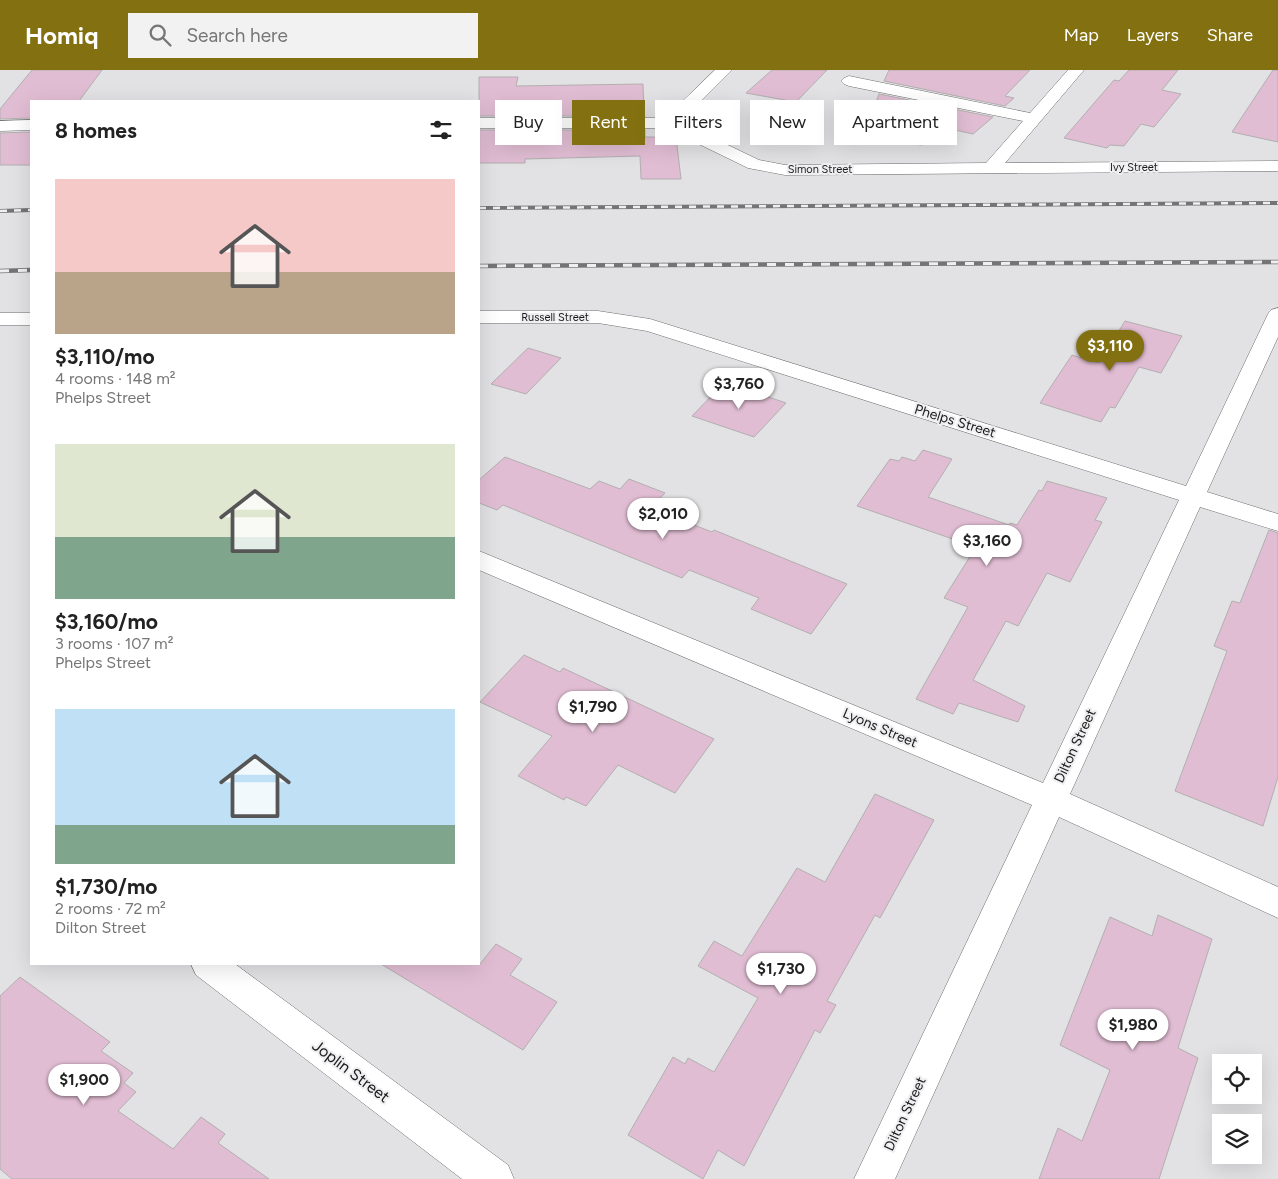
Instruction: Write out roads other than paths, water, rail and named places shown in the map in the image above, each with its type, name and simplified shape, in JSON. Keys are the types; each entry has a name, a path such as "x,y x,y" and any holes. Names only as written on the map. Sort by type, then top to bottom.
{"street":[{"path":"693,100 724,70"},
{"path":"991,168 1076,70"},
{"path":"849,80 1033,118"},
{"name":"Simon Street","path":"480,123 655,122"},
{"path":"0,126 30,126"},
{"name":"Simon Street","path":"716,145 754,164 785,170 991,168"},
{"name":"Ivy Street","path":"991,168 1278,166"},
{"name":"Dilton Street","path":"874,1179 1278,314"},
{"name":"Russell Street","path":"480,317 598,317 631,322"},
{"path":"0,319 30,319"},
{"name":"Phelps Street","path":"631,322 650,325 1278,523"},
{"name":"Lyons Street","path":"480,560 1050,799 1278,903"},
{"name":"Joplin Street","path":"209,965 494,1179"}],"railway":[{"path":"480,208 1278,203"},
{"path":"0,211 30,210"},
{"path":"480,266 1278,262"},
{"path":"0,271 30,270"}]}
